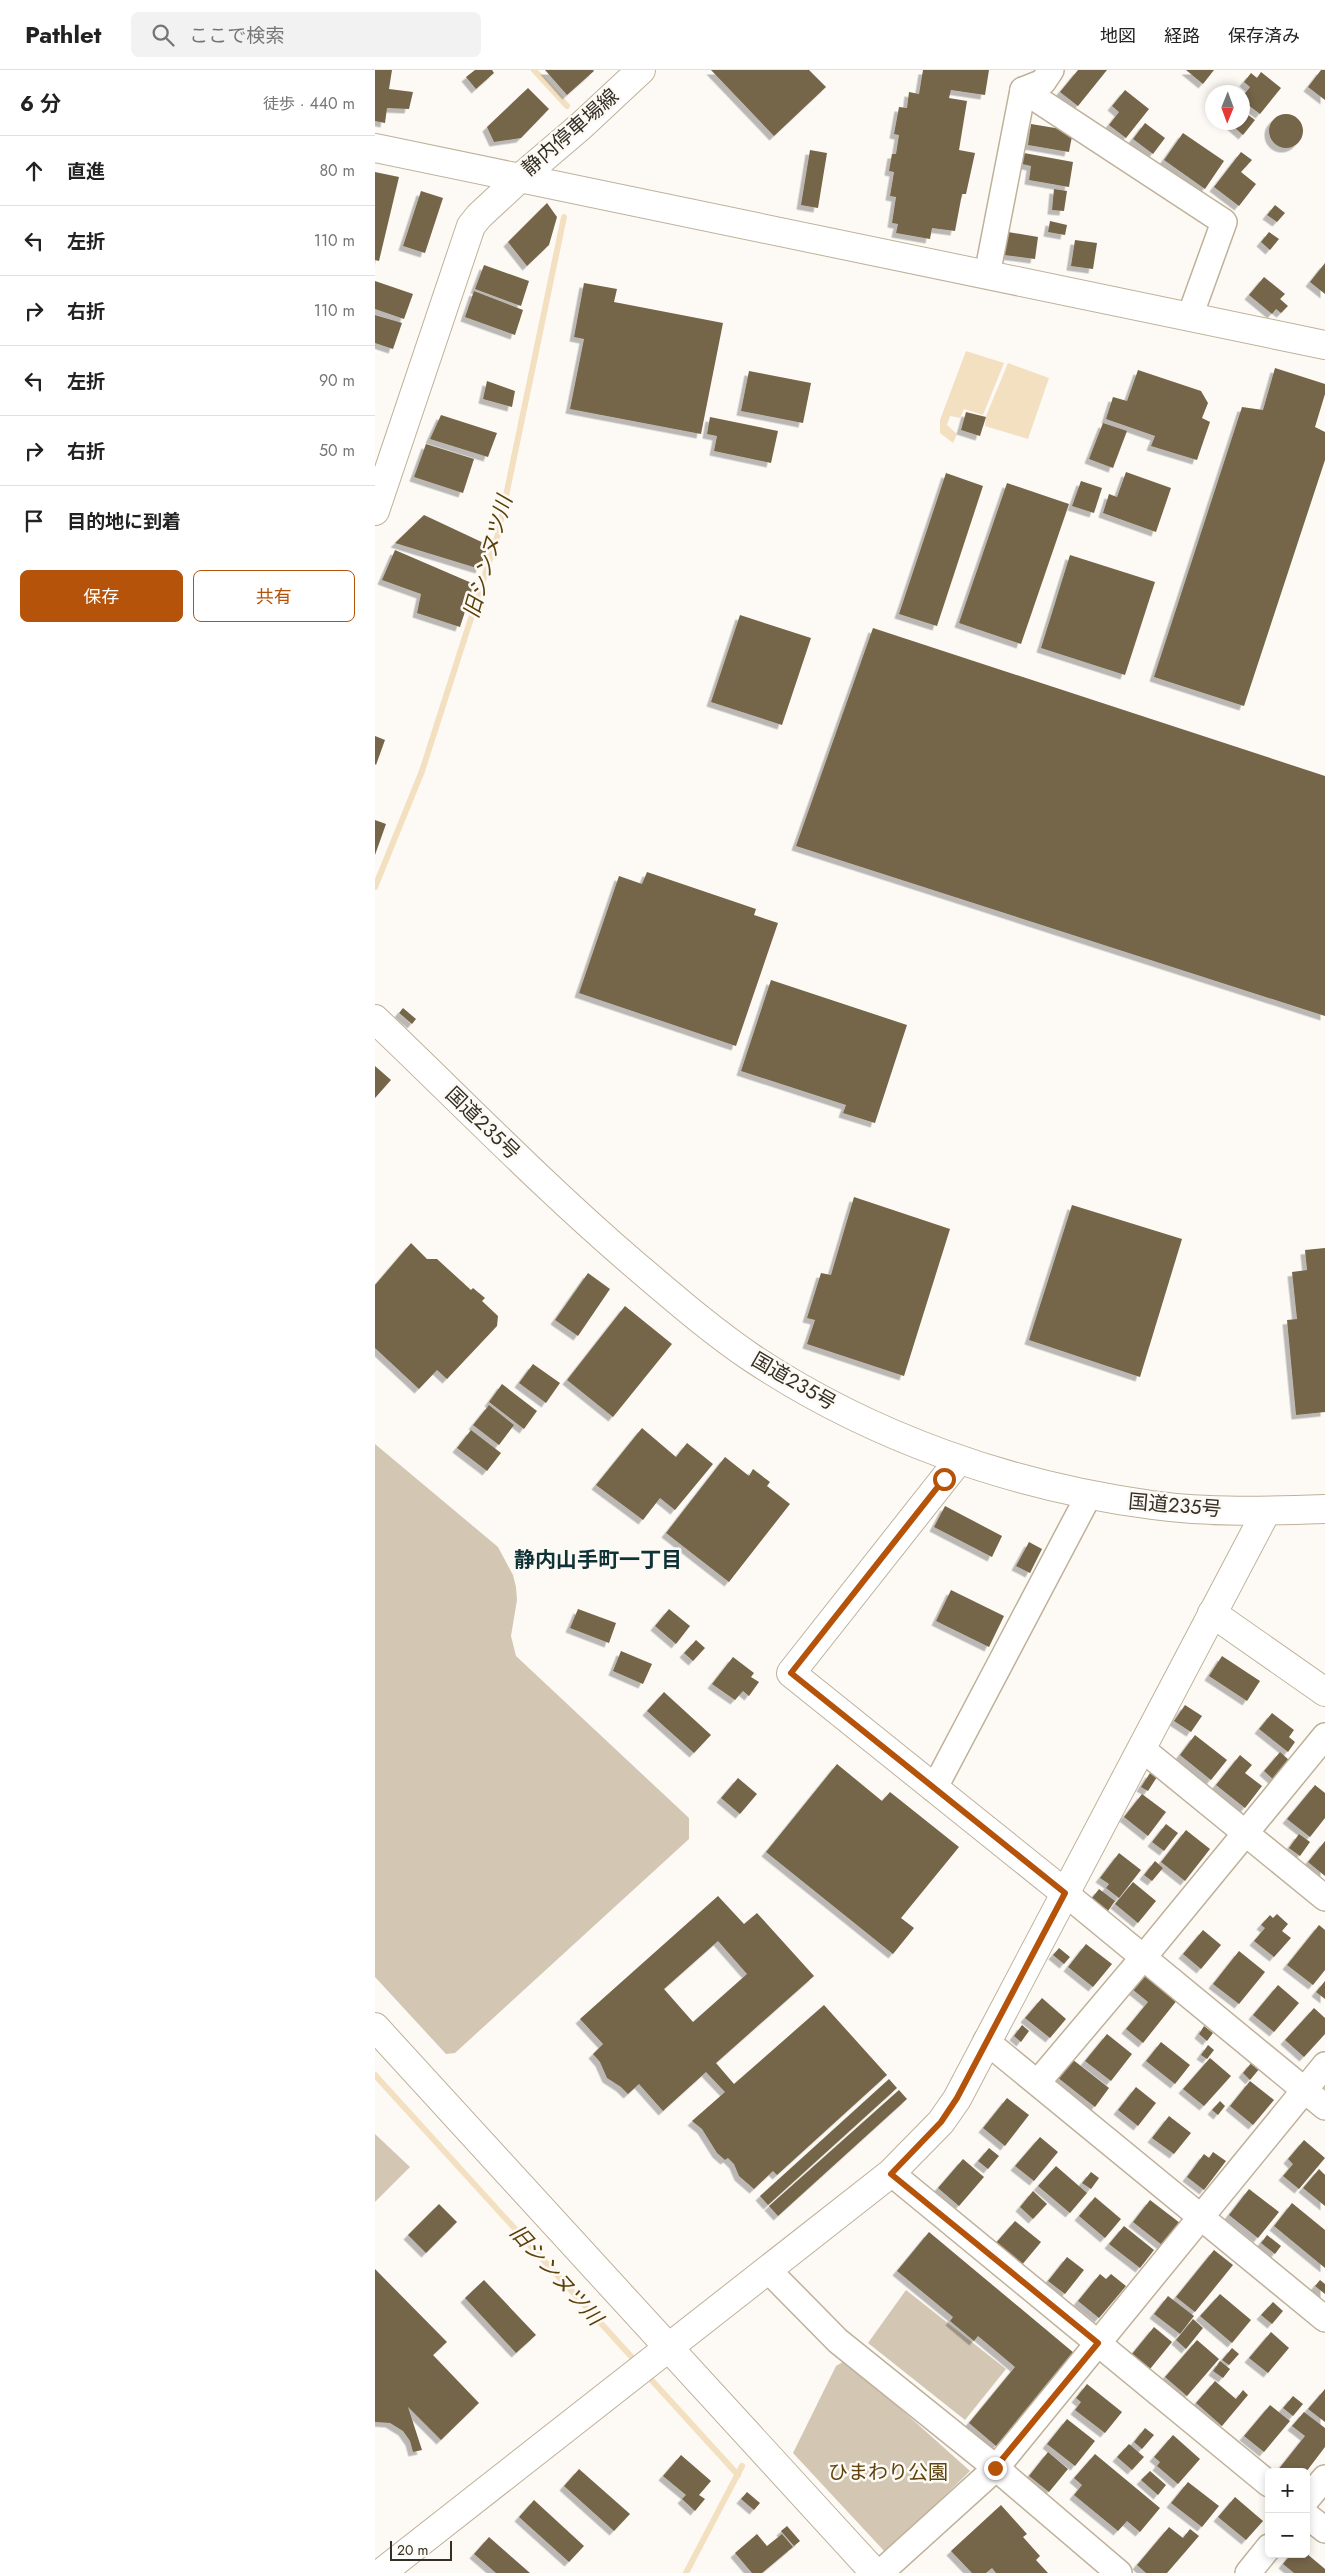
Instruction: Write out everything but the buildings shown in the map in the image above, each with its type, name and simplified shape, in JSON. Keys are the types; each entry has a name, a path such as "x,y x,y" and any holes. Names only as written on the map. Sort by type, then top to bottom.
{"main road":[{"name":"静内停車場線","path":"375,148 521,178 641,70"},
{"path":"375,511 471,226 479,216 521,178 1325,345"},
{"name":"国道235号","path":"375,1019 605,1240 711,1328 753,1358 842,1408 899,1436 959,1460 1037,1483 1089,1495 1155,1506 1266,1512 1325,1509"},
{"path":"959,1460 791,1673 1065,1893"},
{"path":"381,2573 891,2174 941,2122 957,2098 1266,1512"},
{"path":"1212,1614 1325,1692"},
{"path":"375,2027 653,2362 875,2573"}],"street":[{"path":"1023,90 1043,82 1051,70"},
{"path":"987,275 1023,90"},
{"path":"1023,90 1224,222 1190,316"},
{"path":"934,1789 1089,1495"},
{"path":"1038,2082 1143,1958 1325,1736"},
{"path":"1141,1748 1325,1898"},
{"path":"1065,1893 1325,2107"},
{"path":"986,2041 1325,2319"},
{"path":"880,2573 995,2468 1325,2065"},
{"path":"891,2174 1265,2481"},
{"path":"768,2270 839,2341 995,2468 1119,2573"},
{"path":"1310,2495 1325,2478"},
{"path":"1310,2518 1325,2530"},
{"path":"1248,2573 1265,2552"}],"green space":[{"path":"375,1444 498,1547 513,1575 516,1587 517,1600 511,1636 516,1656 689,1818 689,1839 455,2053 446,2054 375,1977"},
{"path":"375,2134 410,2167 375,2202"},
{"path":"906,2290 1006,2369 965,2420 868,2343"},
{"name":"ひまわり公園","path":"846,2360 970,2471 886,2553 793,2453 836,2366"}],"shaded area":[{"path":"966,351 1004,363 983,415 964,409 960,418 950,416 947,425 957,434 953,443 940,433 940,420"},
{"path":"1008,363 1049,378 1028,439 985,426 986,416"}],"waterway":[{"name":"旧シンヌツ川","path":"534,70 567,106"},
{"name":"旧シンヌツ川","path":"375,887 422,771 498,534 564,217"},
{"name":"旧シンヌツ川","path":"375,2075 638,2364"},
{"name":"旧シンヌツ川","path":"646,2374 738,2475"},
{"name":"旧シンヌツ川","path":"686,2573 742,2466"}],"district":[{"name":"静内山手町一丁目","path":"598,1560"}],"route":[{"path":"944,1479 791,1673 1065,1893 957,2098 941,2122 891,2174 1098,2343 995,2468"}]}
